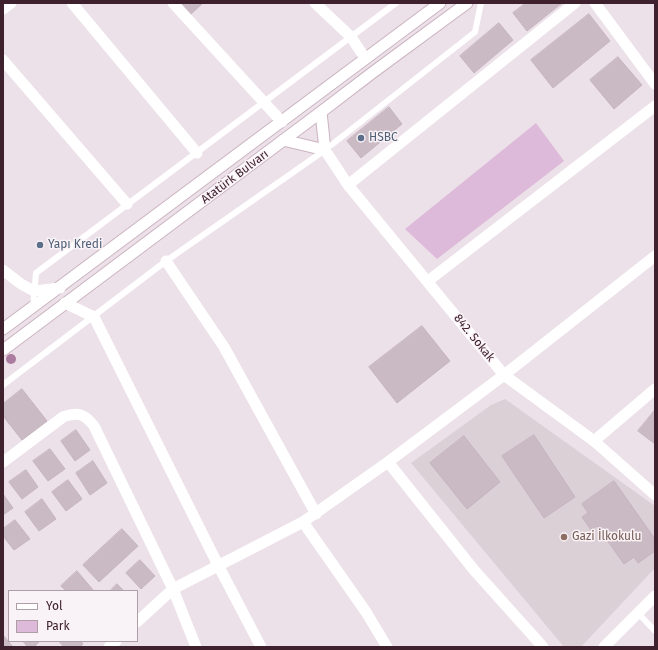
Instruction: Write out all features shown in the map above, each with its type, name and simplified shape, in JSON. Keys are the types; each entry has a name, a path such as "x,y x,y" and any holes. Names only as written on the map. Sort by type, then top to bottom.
{"street":[{"path":"3,9 11,3"},
{"path":"72,3 197,153"},
{"path":"173,3 282,122"},
{"path":"315,3 351,37 365,58"},
{"name":"Atatürk Bulvarı","path":"3,329 60,288 440,3"},
{"name":"Atatürk Bulvarı","path":"3,350 467,3"},
{"path":"348,185 575,3"},
{"path":"596,3 655,84"},
{"path":"3,60 127,204"},
{"path":"428,282 655,106"},
{"path":"283,140 324,150 321,112"},
{"name":"842. Sokak","path":"324,150 348,185 504,375 594,441 655,494"},
{"path":"138,621 173,589 316,514 504,375 655,256"},
{"path":"166,261 224,347 316,514"},
{"path":"3,270 21,284 34,291 60,288"},
{"path":"65,303 94,317 218,565 261,647"},
{"path":"594,441 655,389"},
{"path":"3,462 63,417 78,414 89,420 100,439 173,589 196,647"},
{"path":"388,462 474,570 543,647"},
{"path":"303,522 366,612 387,647"},
{"path":"604,647 655,596"}],"lane":[{"path":"33,307 36,274 396,3"},
{"path":"3,385 166,261 324,150 476,32 482,3"},
{"path":"638,613 655,631"}],"shaded area":[{"name":"Gazi İlkokulu","path":"505,399 655,506 655,568 581,647 564,647 411,463 491,405"}],"green space":[{"path":"536,123 564,161 437,259 405,229"}],"building":[{"path":"181,3 203,3 191,14"},
{"path":"526,3 562,3 527,31 513,13"},
{"path":"589,14 610,41 553,88 531,60"},
{"path":"499,23 513,40 474,73 460,56"},
{"path":"618,57 642,85 614,109 590,80"},
{"path":"389,107 402,124 361,158 347,141"},
{"path":"422,326 450,361 397,403 369,367"},
{"path":"22,389 47,421 22,440 3,416 3,404"},
{"path":"655,410 655,444 638,431"},
{"path":"76,430 90,450 75,461 61,441"},
{"path":"534,435 575,497 544,518 502,456"},
{"path":"464,436 500,482 467,509 430,463"},
{"path":"50,449 65,469 48,481 33,461"},
{"path":"93,461 107,483 90,495 76,473"},
{"path":"26,470 38,487 22,499 9,482"},
{"path":"68,480 82,499 66,511 52,492"},
{"path":"614,481 655,539 655,551 638,563 634,557 624,564 597,526 591,530 582,517 588,513 582,504"},
{"path":"3,494 13,508 3,515"},
{"path":"42,499 56,519 39,531 25,512"},
{"path":"15,520 30,539 14,550 3,536 3,529"},
{"path":"122,529 138,546 99,582 83,565"},
{"path":"140,560 155,576 141,589 126,573"},
{"path":"77,571 93,590 65,590 61,586"},
{"path":"117,584 123,590 111,590"},
{"path":"3,635 13,647 3,647"},
{"path":"24,642 39,642 34,647 28,647"},
{"path":"60,642 82,642 83,644 80,647 64,647"}],"place":[{"name":"HSBC","path":"361,138"},
{"name":"Yapı Kredi","path":"40,245"},
{"name":"Gazi İlkokulu","path":"564,537"}]}
